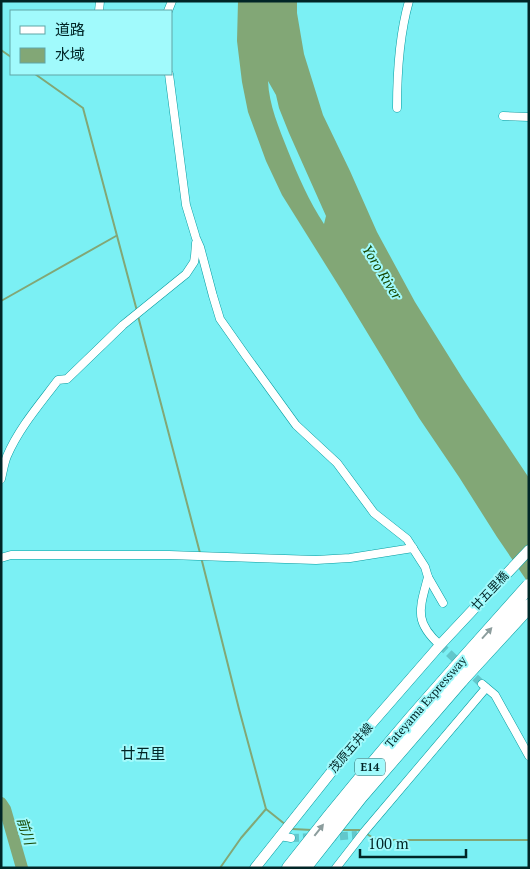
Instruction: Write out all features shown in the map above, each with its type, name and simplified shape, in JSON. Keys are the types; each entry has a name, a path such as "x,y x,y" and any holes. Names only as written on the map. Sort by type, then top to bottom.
{"highway":[{"name":"Tateyama Expressway","path":"304,868 529,586"},
{"name":"Tateyama Expressway","path":"289,868 350,791 459,674 529,606"}],"main road":[{"name":"廿五里橋","path":"452,632 529,550"},
{"name":"茂原五井線","path":"255,868 352,746 452,632"}],"street":[{"path":"397,108 400,43 409,1"},
{"path":"169,75 186,205 220,319 296,425 338,463 374,513 407,540 425,567 428,577 443,603"},
{"path":"503,116 529,117"},
{"path":"1,479 6,457 18,436 34,411 58,380 68,379 123,325 186,274 194,262 196,238"},
{"path":"1,558 11,555 169,555 316,560 350,558 413,548"},
{"path":"428,577 420,609 422,624 440,645"},
{"path":"336,868 359,835 484,686 495,695 529,756"},
{"path":"280,836 291,838"}],"water":[{"name":"Yoro River","path":"238,1 297,1 297,13 304,54 323,115 377,232 415,302 463,379 529,478 529,584 419,418 282,195 266,161 248,112 237,41","holes":["268,81 276,95 289,133 326,216 324,224 304,188 278,125 272,108"]}],"waterway":[{"path":"1,50 10,56"},
{"path":"36,75 83,108 137,311"},
{"path":"1,301 116,236"},
{"path":"138,316 200,553"},
{"path":"201,557 266,809 286,825"},
{"name":"前川","path":"1,803 5,809 22,868"},
{"path":"220,868 241,838 266,809"},
{"path":"292,829 312,830"},
{"path":"341,830 361,831"},
{"path":"365,833 377,840 529,840"}],"tunnel":[{"path":"440,645 482,684"},
{"path":"328,837 357,835"},
{"path":"291,838 314,837"}],"district":[{"name":"廿五里","path":"143,754"}]}
